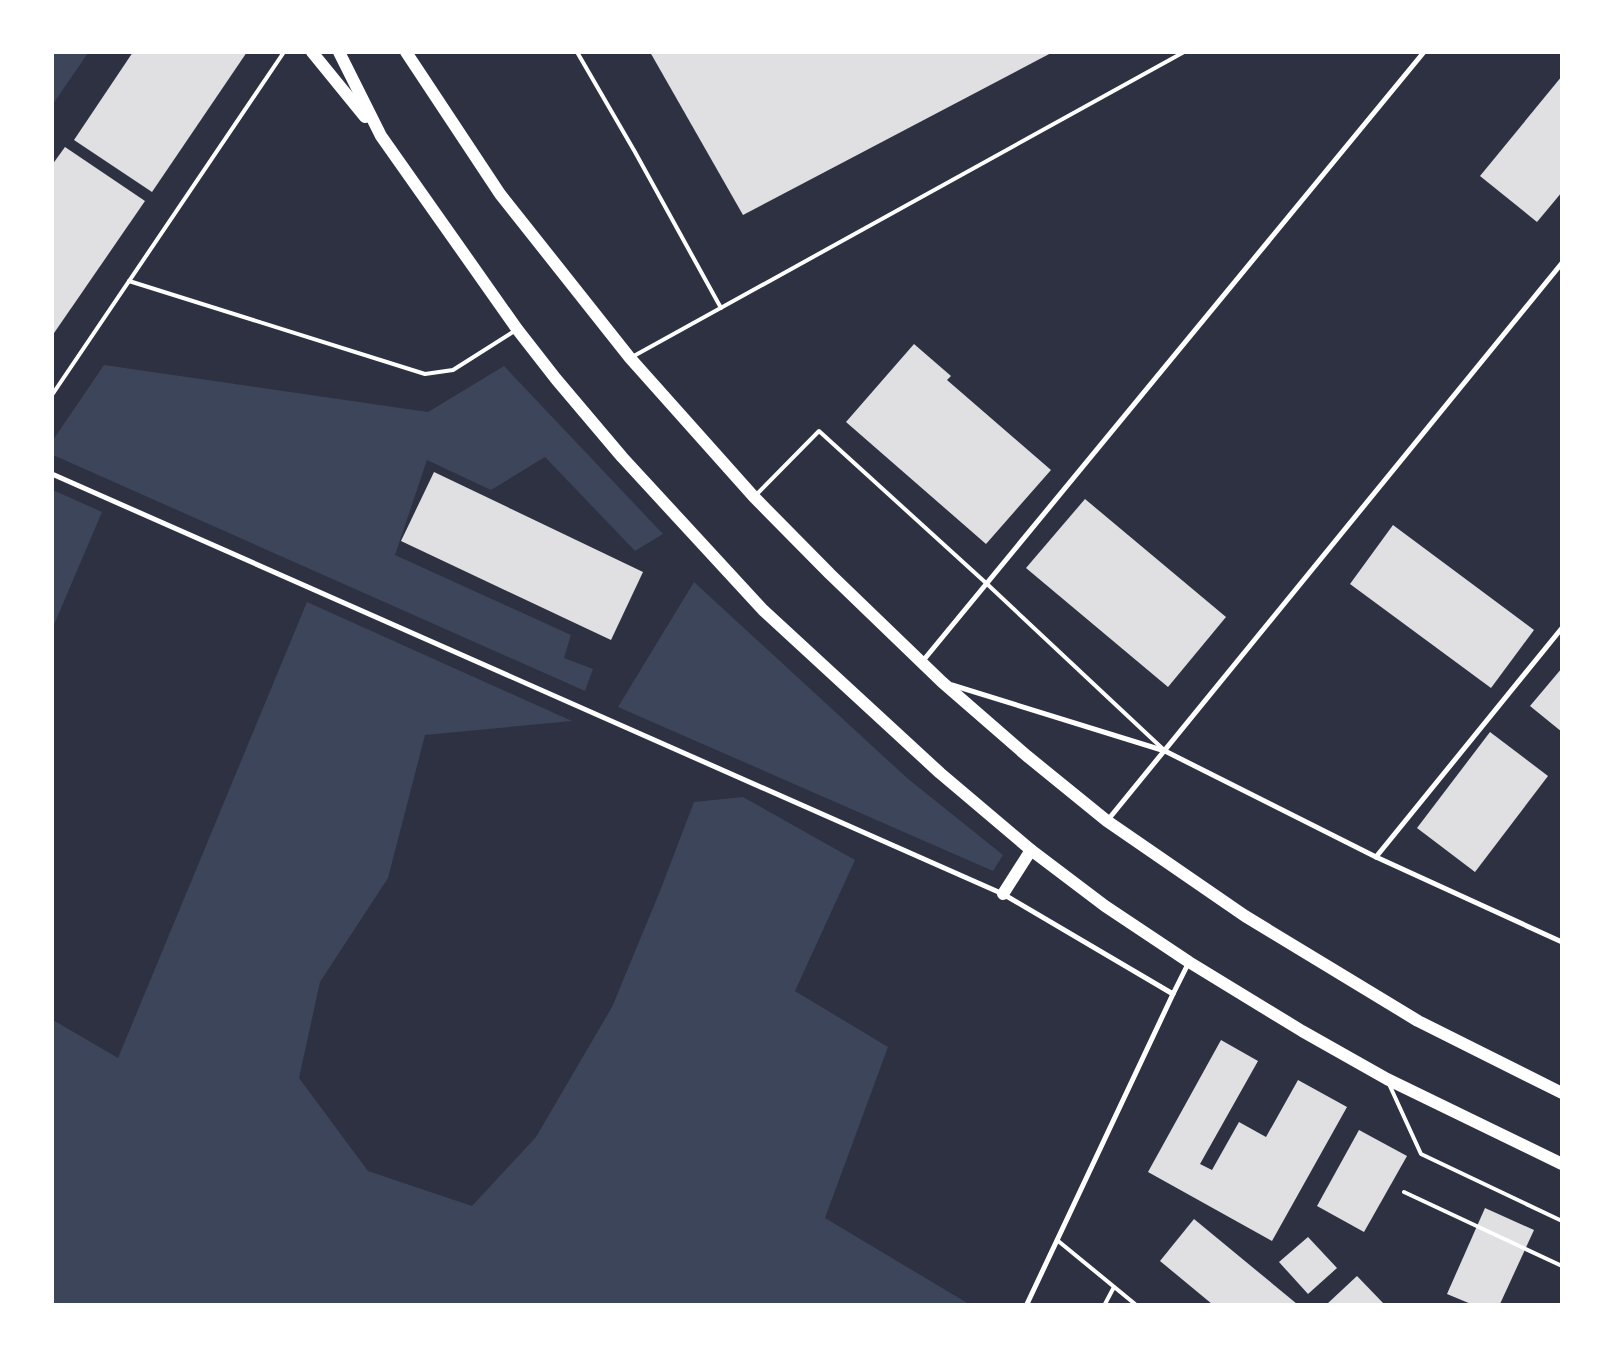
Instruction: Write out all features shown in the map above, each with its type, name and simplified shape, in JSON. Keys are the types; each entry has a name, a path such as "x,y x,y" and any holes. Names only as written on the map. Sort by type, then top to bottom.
{"main road":[{"path":"312,52 381,136 517,329 556,379 622,457 763,610 940,773 1031,850 1105,906 1189,962 1302,1031 1387,1079 1562,1164"},
{"path":"339,52 381,136"},
{"path":"406,52 420,76 500,194 630,358 754,497 920,663 1027,756 1107,821 1245,916 1418,1021 1562,1093"},
{"path":"412,52 420,76"},
{"path":"1003,894 1031,850"}],"street":[{"path":"920,663 1424,52"},
{"path":"1107,821 1562,263"},
{"path":"52,474 1003,894 1173,994"},
{"path":"1376,857 1562,628"},
{"path":"942,682 1165,751 1376,857 1562,942"},
{"path":"1027,1304 1189,962"}],"lane":[{"path":"52,395 284,52"},
{"path":"577,52 635,152 721,308"},
{"path":"630,358 1184,52"},
{"path":"129,281 424,374 452,370 517,329"},
{"path":"754,497 819,431 986,583 1165,751"},
{"path":"1387,1079 1422,1154 1562,1221"},
{"path":"1404,1192 1562,1266"},
{"path":"1057,1240 1135,1304"},
{"path":"1105,1304 1114,1287"}],"shaded area":[{"path":"52,53 88,53 53,104"},
{"path":"104,365 428,412 504,366 663,534 635,551 545,457 491,490 427,460 395,555 571,635 564,658 593,669 585,691 53,455 53,440"},
{"path":"53,490 102,512 53,627"},
{"path":"694,582 907,778 1003,855 993,871 618,707"},
{"path":"307,602 572,721 425,735 388,878 320,982 299,1078 368,1171 472,1206 536,1137 612,1007 694,802 743,797 855,860 795,991 888,1047 825,1218 969,1304 53,1304 53,1020 118,1058"}],"building":[{"path":"133,52 247,52 152,192 74,140"},
{"path":"650,52 1053,52 743,215"},
{"path":"1562,76 1562,192 1537,222 1480,176"},
{"path":"65,147 145,201 52,336 52,165"},
{"path":"914,344 951,376 947,380 1051,470 986,544 846,422"},
{"path":"434,472 643,572 611,640 401,541"},
{"path":"1085,499 1226,617 1168,687 1026,568"},
{"path":"1393,525 1534,630 1491,688 1350,584"},
{"path":"1562,668 1562,732 1530,706"},
{"path":"1490,732 1548,776 1475,872 1417,828"},
{"path":"1221,1040 1258,1061 1200,1164 1212,1170 1239,1122 1266,1137 1298,1080 1347,1107 1272,1241 1148,1172"},
{"path":"1359,1130 1407,1156 1364,1232 1317,1206"},
{"path":"1485,1208 1534,1230 1500,1304 1471,1304 1447,1294"},
{"path":"1194,1219 1297,1304 1212,1304 1160,1261"},
{"path":"1308,1237 1337,1268 1308,1294 1279,1262"},
{"path":"1357,1276 1384,1304 1327,1304"}]}
